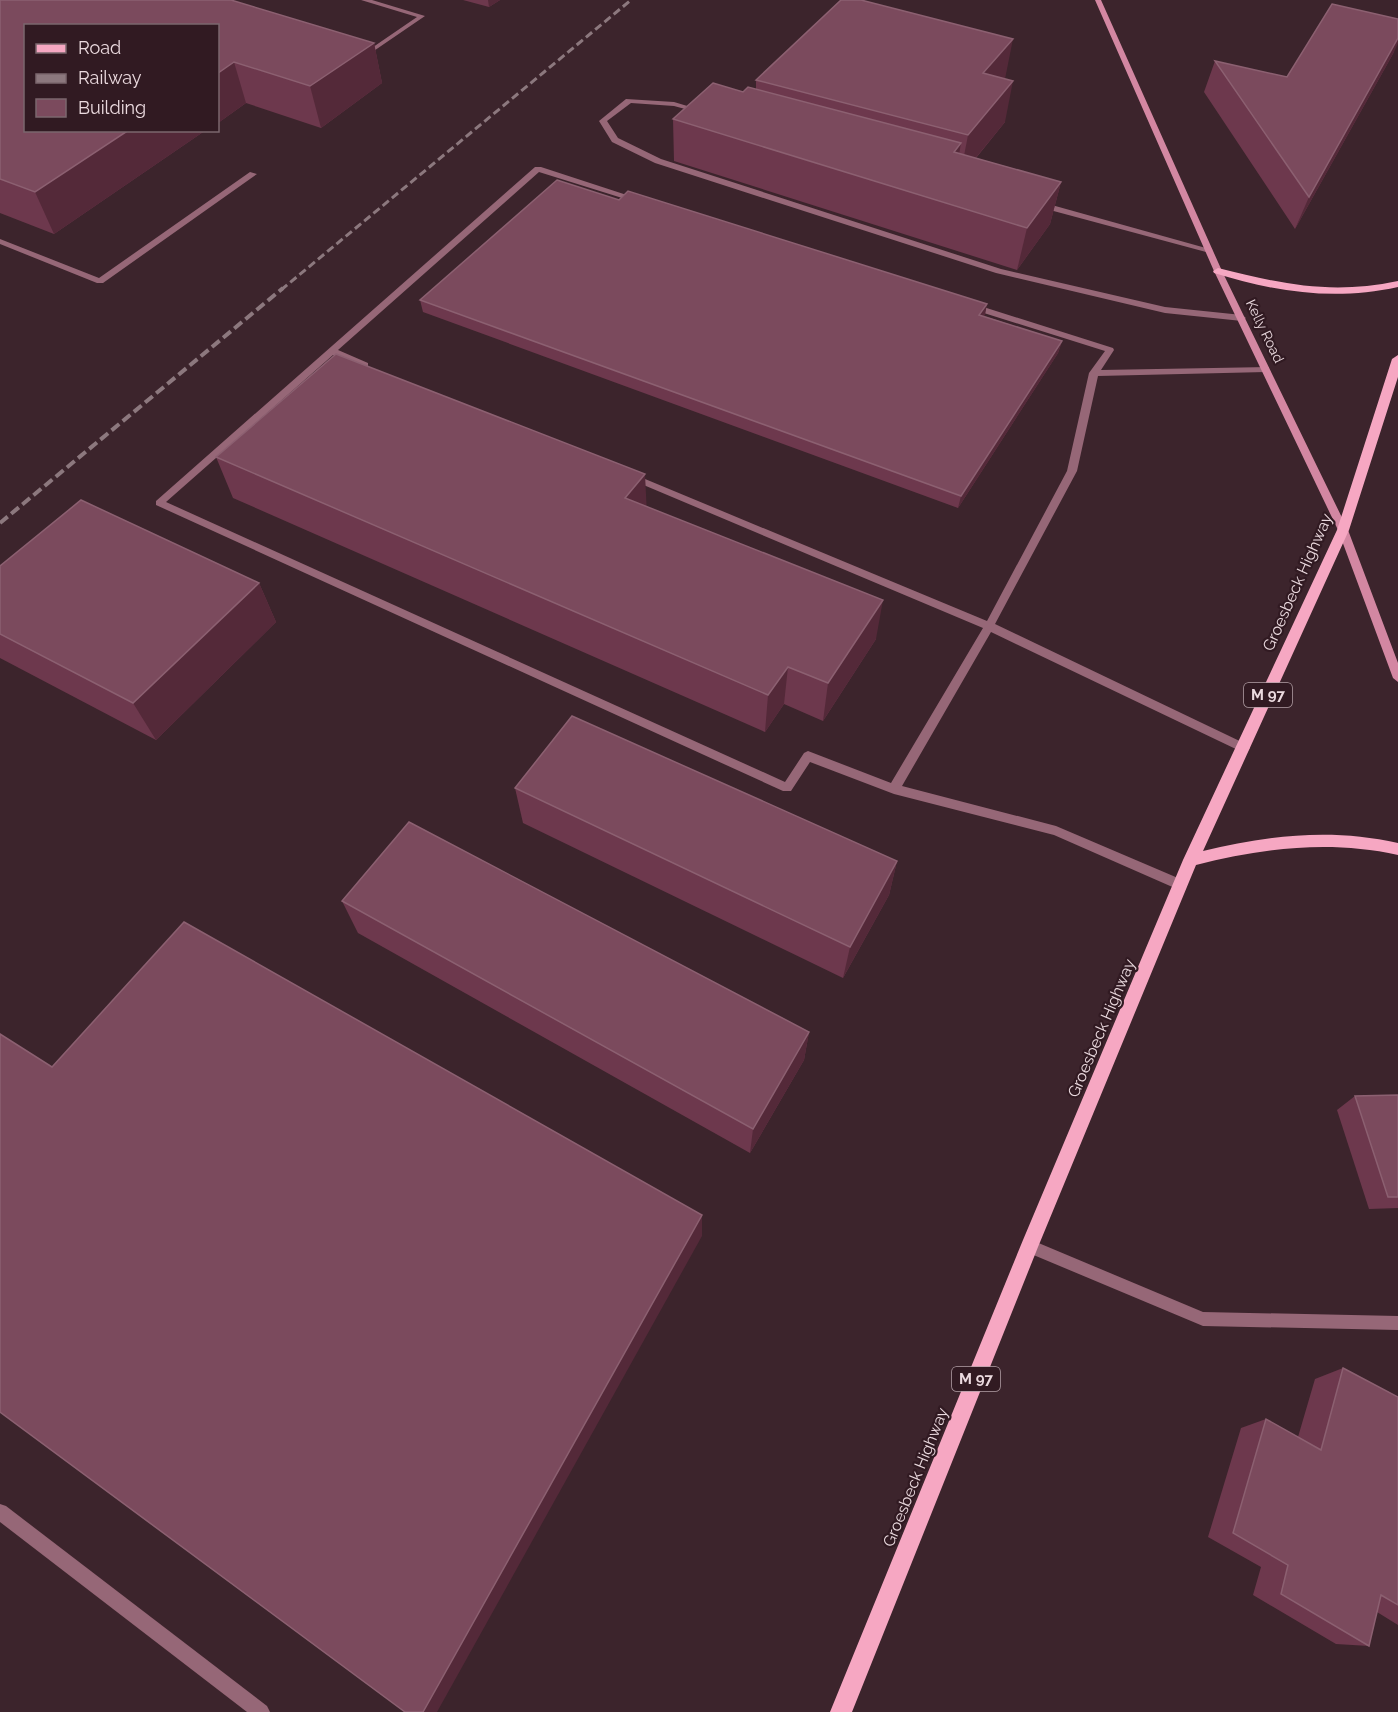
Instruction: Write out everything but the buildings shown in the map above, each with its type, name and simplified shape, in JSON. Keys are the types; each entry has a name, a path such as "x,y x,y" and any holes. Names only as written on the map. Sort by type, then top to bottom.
{"main road":[{"path":"1218,271 1277,288 1307,292 1350,291 1398,284"},
{"name":"Groesbeck Highway","path":"841,1712 1029,1246 1180,885 1343,530 1398,359"},
{"path":"1191,860 1238,848 1284,842 1335,840 1398,849"}],"street":[{"name":"Kelly Road","path":"1098,0 1218,271 1343,530 1398,678"}],"lane":[{"path":"353,54 364,58 422,16 364,0"},
{"path":"708,114 674,104 629,101 603,122 615,140 658,161 999,271 1165,310 1242,318"},
{"path":"652,205 538,169 159,503 787,788 808,756 894,789 1056,831 1180,885"},
{"path":"0,241 100,281 253,174"},
{"path":"1027,200 1209,250"},
{"path":"894,789 989,626 1072,471 1094,373 1110,350 961,303"},
{"path":"331,351 375,369"},
{"path":"1094,373 1266,369"},
{"path":"616,470 989,626 1244,748"},
{"path":"1029,1246 1203,1319 1398,1323"},
{"path":"0,1512 261,1712"}],"railway":[{"path":"281,290 631,0"},
{"path":"0,523 283,288"}]}
